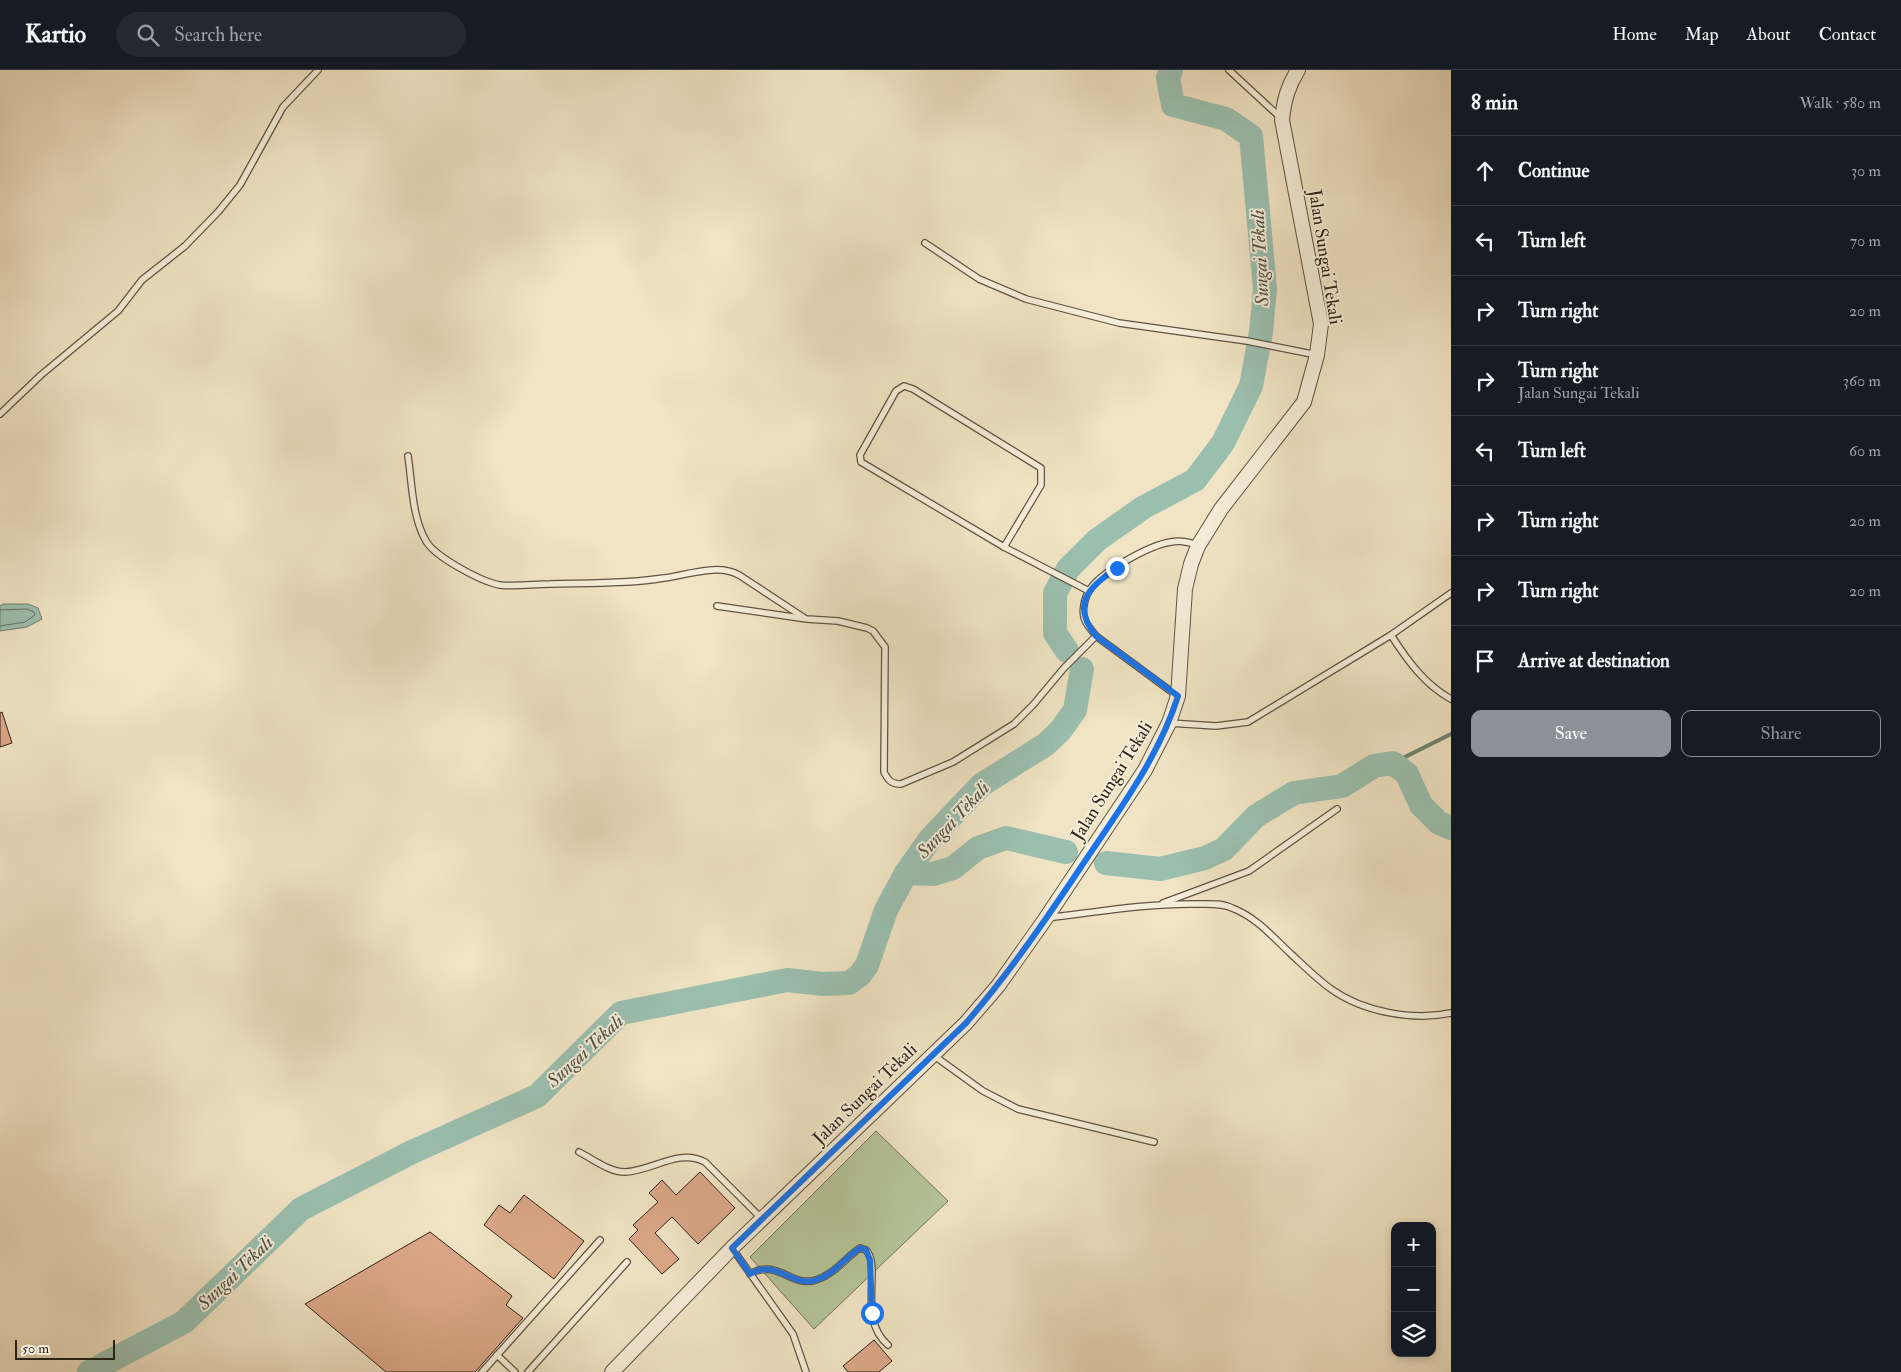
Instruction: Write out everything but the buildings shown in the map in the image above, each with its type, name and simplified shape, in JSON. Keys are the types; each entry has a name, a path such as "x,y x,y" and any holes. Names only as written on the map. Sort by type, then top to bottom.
{"street":[{"name":"Jalan Sungai Tekali","path":"612,1372 732,1248 966,1023 998,986 1137,783 1169,723 1178,696 1185,589 1198,546 1221,508 1304,402 1317,355 1321,324 1282,120 1284,102 1290,83 1298,70"}],"lane":[{"path":"0,414 41,374 118,310 142,280 185,246 218,212 240,185 283,108 318,70"},
{"path":"1229,70 1282,120"},
{"path":"925,243 979,280 1026,299 1119,323 1247,341 1317,355"},
{"path":"1004,548 1041,485 1042,468 913,389 904,386 896,392 860,455 861,462 1004,548 1089,591"},
{"path":"408,456 417,521 426,543 447,560 478,578 501,585 611,582 661,579 720,569 732,571 807,620"},
{"path":"1178,696 1096,636 1083,616 1089,591 1126,561 1158,545 1177,541 1198,546"},
{"path":"1169,723 1216,726 1248,722 1391,636 1451,593"},
{"path":"717,606 807,620 838,621 873,631 885,647 884,772 894,784 901,784 953,762 1014,724 1033,705 1064,668 1096,636"},
{"path":"1391,636 1408,660 1438,692 1451,699"},
{"path":"1161,904 1249,871 1337,809"},
{"path":"1046,918 1161,904 1211,904 1230,907 1252,918 1327,986 1352,1001 1370,1008 1414,1016 1437,1016 1451,1013"},
{"path":"933,1054 983,1091 1018,1109 1154,1142"},
{"path":"579,1152 611,1169 626,1172 688,1156 696,1157 705,1162 762,1219"},
{"path":"482,1372 600,1240"},
{"path":"732,1248 793,1334 806,1372"},
{"path":"750,1274 760,1268 768,1268 801,1281 816,1281 836,1270 860,1248 866,1250 870,1260 872,1313 877,1333 888,1345"},
{"path":"528,1372 627,1262"},
{"path":"497,1355 515,1372"}],"shaded area":[{"path":"876,1131 948,1201 814,1329 750,1257"}],"water":[{"path":"3,604 28,604 38,608 42,619 27,627 0,631 0,606"}],"waterway":[{"name":"Sungai Tekali","path":"1067,651 1055,633 1055,593 1068,569 1097,540 1144,507 1195,480 1223,443 1251,386 1261,332 1265,289 1251,136 1226,119 1173,105 1168,78 1171,70"},
{"name":"Sungai Tekali","path":"89,1372 184,1322 301,1209 412,1152 537,1096 621,1013 787,980 823,984 849,983 860,975 867,965 886,910 906,873 930,839 981,785 1045,745 1060,731 1075,710 1082,669"},
{"path":"1393,763 1451,734"},
{"path":"1106,863 1160,869 1205,858 1224,849 1256,816 1294,793 1342,786 1374,766 1393,763 1407,774 1421,805 1439,823 1451,828"},
{"path":"906,873 933,874 953,868 978,848 1006,838 1066,852"}],"route":[{"path":"872,1313 870,1260 869,1253 866,1250 860,1248 836,1270 816,1281 801,1281 768,1268 760,1268 750,1274 732,1248 966,1023 998,986 1145,770 1169,723 1178,696 1096,636 1086,623 1083,616 1089,591 1117,568"}]}
